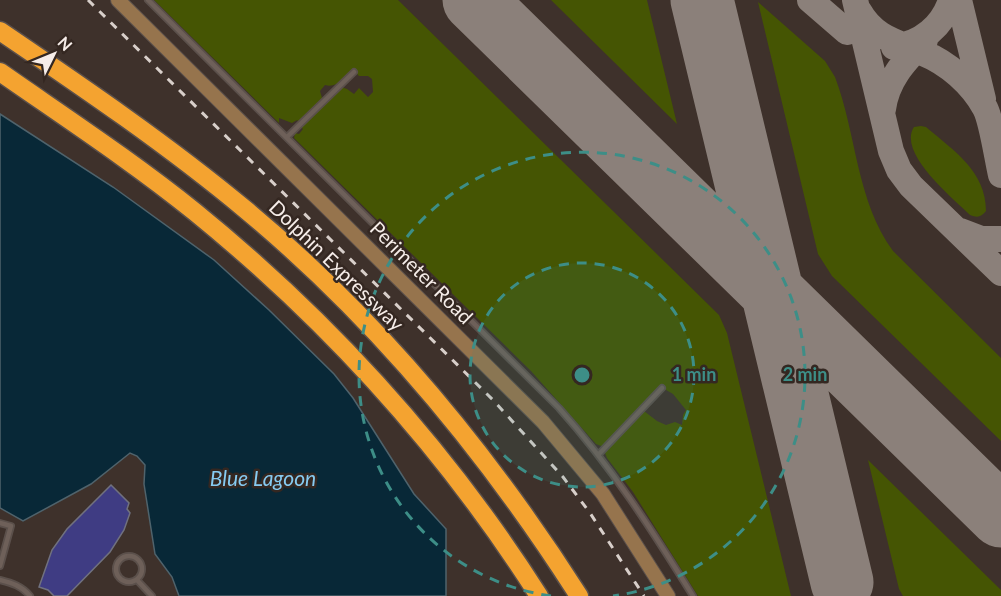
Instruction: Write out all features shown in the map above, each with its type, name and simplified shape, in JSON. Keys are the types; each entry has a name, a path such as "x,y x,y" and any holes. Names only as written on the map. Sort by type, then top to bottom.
{"highway":[{"path":"0,24 28,50"},
{"name":"Dolphin Expressway","path":"0,31 200,172 275,235 347,303 402,361 476,448 536,529 579,596"},
{"path":"0,72 122,156 176,197 248,256 304,309 362,367 422,436 477,506 539,596"}],"street":[{"name":"Perimeter Road","path":"118,0 543,422 603,494 668,596"}],"lane":[{"path":"148,0 550,399 599,454 640,511 693,596"},
{"path":"287,137 354,72"},
{"path":"599,454 662,388"},
{"path":"0,523 11,526 0,566"},
{"path":"134,557 141,563 142,572 137,580 125,582 118,577 116,569 121,558 134,557"},
{"path":"0,580 15,584 30,596"},
{"path":"137,580 152,596"}],"green space":[{"path":"154,0 398,0 719,315 727,333 791,596 698,596 633,492 607,458 605,453 608,449 644,411 666,425 675,422 682,425 686,410 673,394 661,387 605,445 596,444 531,371 294,138 295,133 299,134 303,129 300,126 341,87 354,94 359,88 368,97 373,92 372,79 368,76 359,76 353,69 337,84 325,85 320,91 322,98 299,122 297,120 292,123 279,118 279,123"},
{"path":"551,0 647,0 677,124"},
{"path":"758,2 825,61 835,77 871,210 893,251 1001,358 1001,441 832,276 818,254"},
{"path":"914,127 926,127 947,145 974,173 985,197 986,211 983,215 977,217 970,215 940,187 920,162 913,149 911,138"},
{"path":"868,460 1001,590 1001,596 903,596 899,589"}],"water":[{"name":"Blue Lagoon","path":"0,114 113,187 214,260 334,374 353,398 414,494 446,529 446,596 179,596 172,577 155,554 144,484 145,465 137,456 130,453 91,484 23,521 0,508"}],"building":[{"path":"111,485 129,503 127,509 130,513 124,530 110,552 67,596 54,596 48,590 39,587 52,550 67,529"}],"taxiway":[{"path":"810,0 847,32"},
{"path":"855,0 891,151 899,170 911,186 1001,273"},
{"path":"894,47 913,42 930,32 943,18 951,0"},
{"path":"959,0 983,99"},
{"path":"859,11 879,33 932,57 959,75 980,99 988,114 1001,175"},
{"path":"883,109 893,80 904,63 925,40"},
{"path":"960,231 981,239 1001,239"},
{"path":"987,502 1001,513"},
{"path":"838,567 851,596"}],"runway":[{"path":"474,0 1001,516"},
{"path":"702,0 842,582"}],"railway":[{"path":"88,0 494,401 563,477 590,513 644,596"}]}
